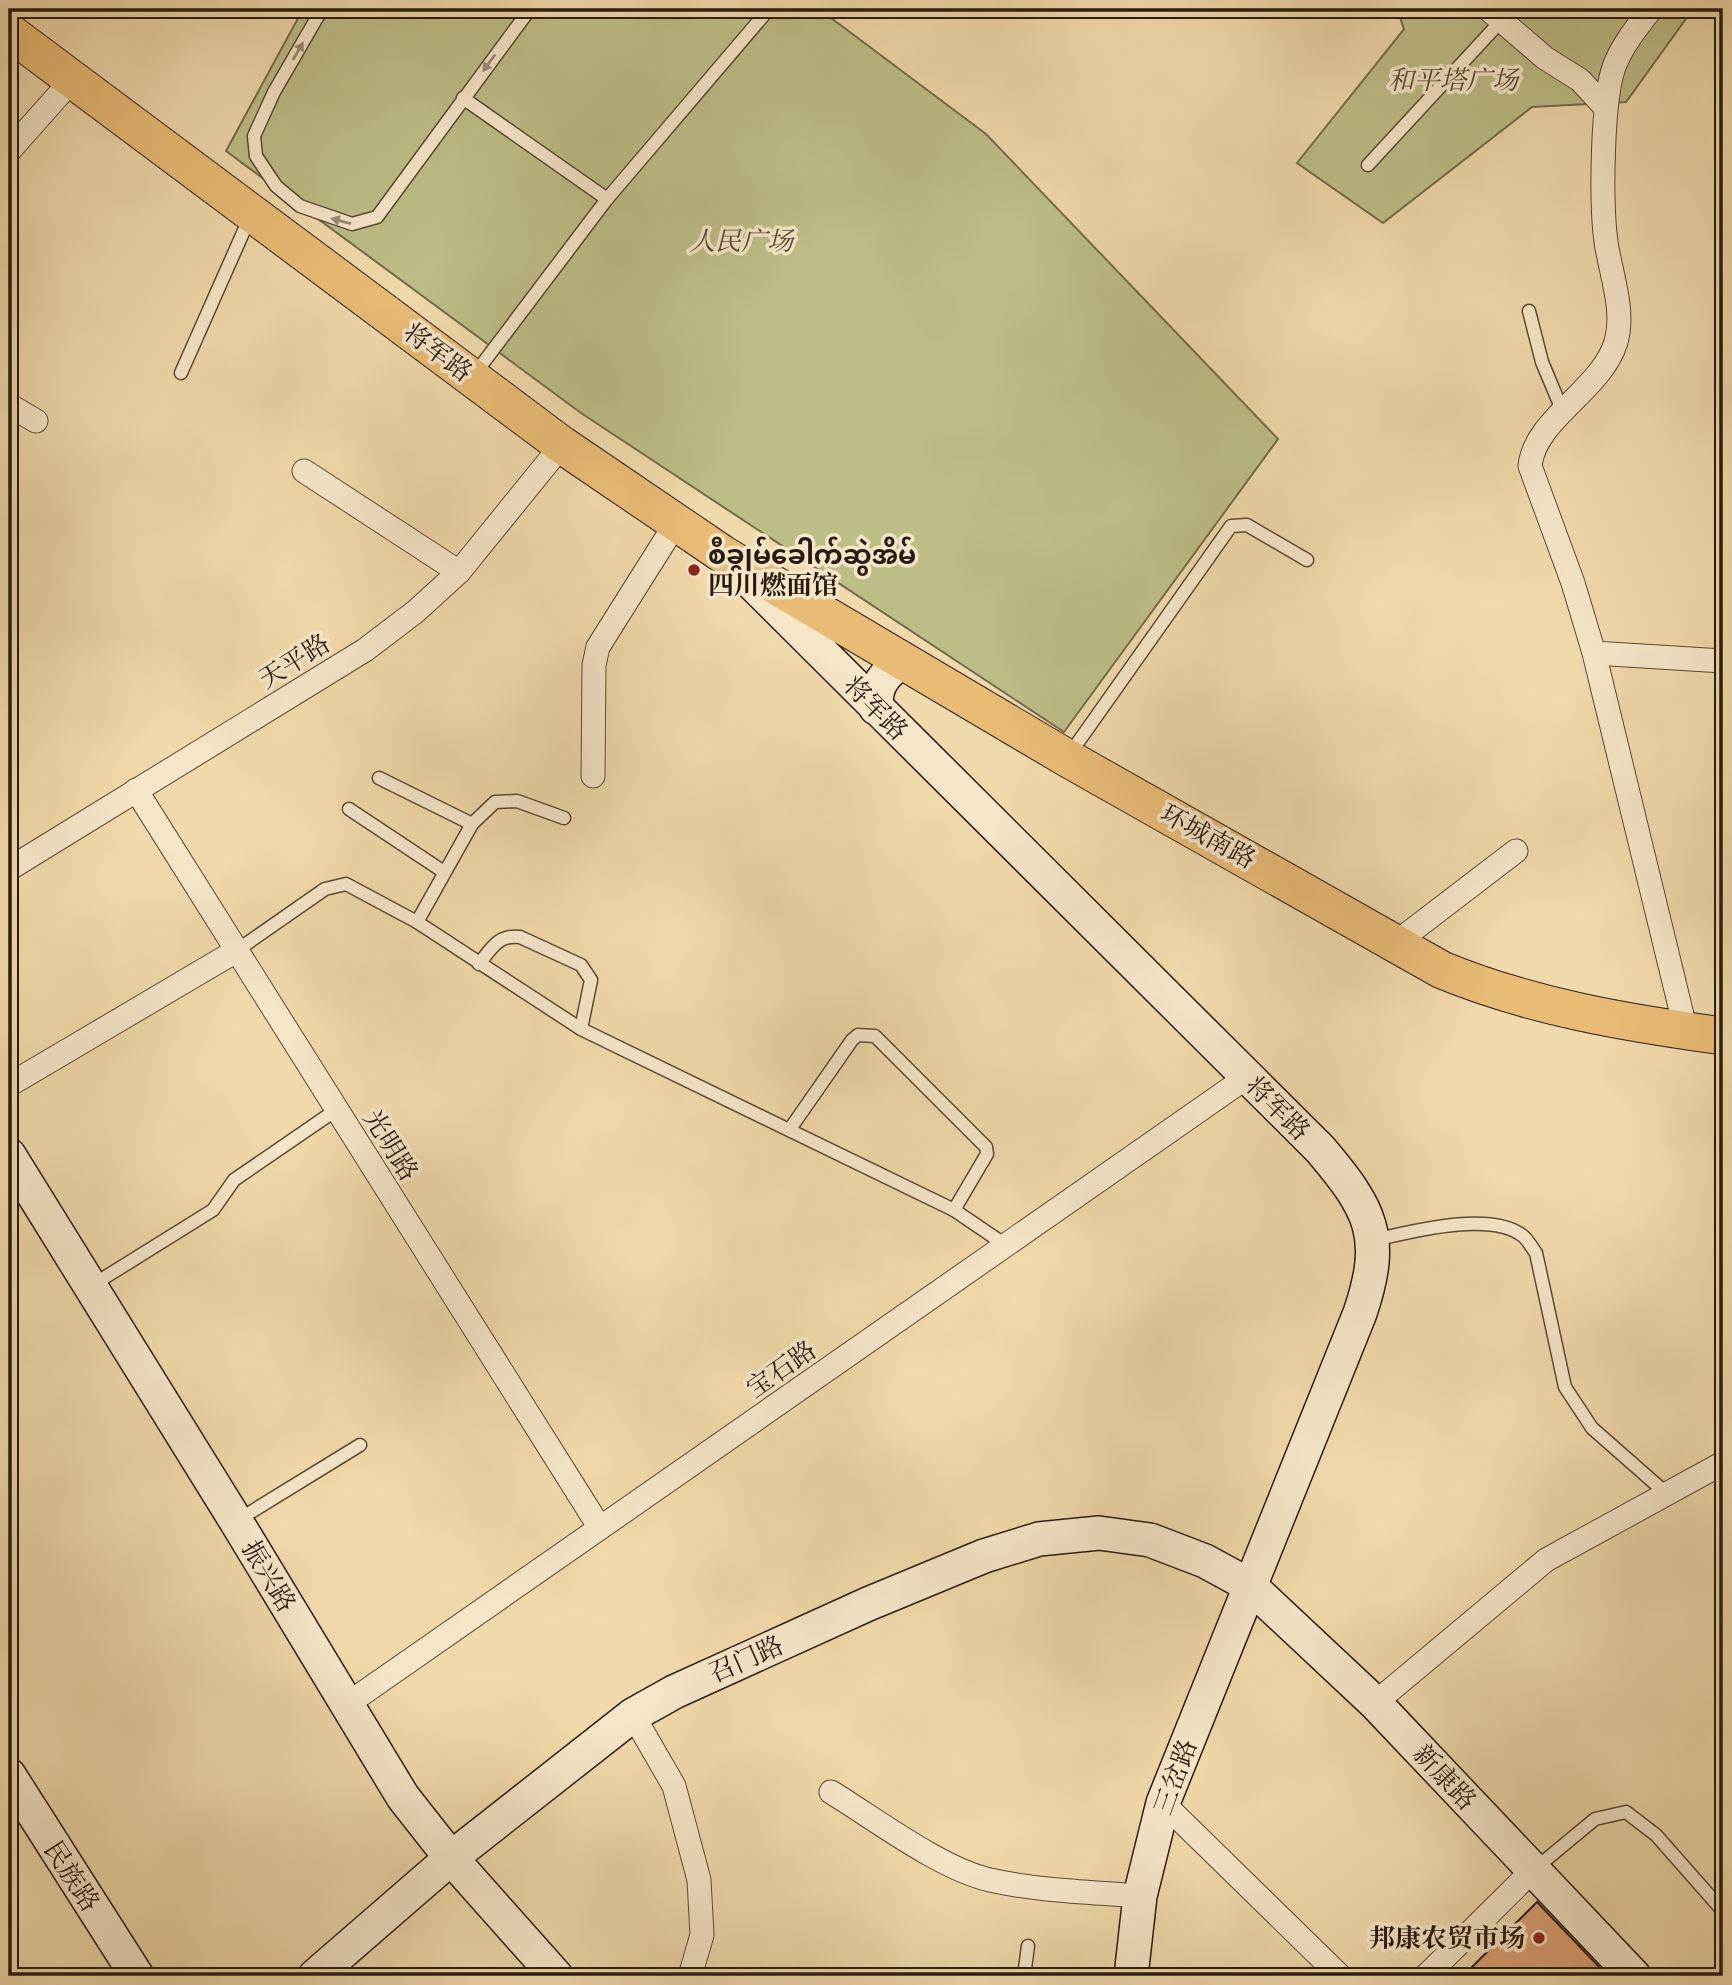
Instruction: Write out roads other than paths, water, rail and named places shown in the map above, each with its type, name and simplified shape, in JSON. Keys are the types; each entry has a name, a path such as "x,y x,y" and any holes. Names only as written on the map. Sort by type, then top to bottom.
{"main road":[{"name":"将军路","path":"9,33 72,79 282,219 472,378 562,445 724,555 1345,1178 1361,1205 1374,1240 1375,1259 1360,1313 1249,1585"},
{"name":"环城南路","path":"724,555 1067,758 1397,942 1442,970 1492,991 1560,1009 1723,1036"},
{"path":"876,708 875,692 880,682 903,662"},
{"name":"振兴路","path":"9,1155 403,1797 451,1858 556,1976"},
{"name":"召门路","path":"314,1976 451,1858 633,1715 674,1692 868,1604 984,1556 1039,1539 1099,1532 1150,1539 1205,1561 1249,1585"},
{"name":"新康路","path":"1249,1585 1375,1703 1634,1976"},
{"name":"三岔路","path":"1131,1976 1140,1896 1163,1803 1249,1585"},
{"name":"民族路","path":"9,1775 137,1976"}],"street":[{"path":"1651,9 1615,62 1605,107 1606,238 1620,320 1615,344 1601,372 1532,448 1530,466 1573,583 1594,653 1686,1031"},
{"path":"1495,15 1545,58 1580,80 1605,107"},
{"path":"9,151 72,79"},
{"path":"9,405 36,421"},
{"name":"天平路","path":"9,869 365,650 415,612 459,572 562,445"},
{"path":"304,471 459,572"},
{"path":"593,776 593,665 598,647 676,523"},
{"path":"1594,653 1723,661"},
{"name":"光明路","path":"136,790 600,1528"},
{"path":"1397,942 1517,851"},
{"path":"9,1085 236,951"},
{"name":"宝石路","path":"346,1705 1247,1077"},
{"path":"1375,1703 1546,1560 1723,1463"},
{"path":"633,1715 674,1786 699,1880 702,1935 690,1976"},
{"path":"831,1792 943,1860 988,1880 1048,1889 1140,1896"},
{"path":"1163,1803 1340,1976"},
{"path":"1426,1976 1532,1871"}],"lane":[{"path":"181,373 282,219 276,186 256,156 254,136 274,92 322,9"},
{"path":"282,219 352,224 377,217 530,9"},
{"path":"472,378 607,199 769,9"},
{"path":"1368,165 1495,15"},
{"path":"463,98 607,199"},
{"path":"1529,312 1542,362 1564,413"},
{"path":"1067,758 1231,526 1247,525 1307,560"},
{"path":"379,778 472,824"},
{"path":"417,922 472,824 495,802 517,801 564,818"},
{"path":"349,809 444,872"},
{"path":"236,951 325,889 346,884 417,922 582,1029 954,1210 1007,1246"},
{"path":"479,964 499,939 509,935 520,937 580,965 591,980 582,1029"},
{"path":"790,1129 852,1040 858,1035 875,1036 986,1147 987,1154 954,1210"},
{"path":"90,1287 214,1210 234,1180 336,1110"},
{"path":"1374,1240 1454,1223 1499,1227 1523,1235 1536,1253 1565,1387 1592,1428 1667,1494"},
{"path":"236,1521 360,1445"},
{"path":"1532,1871 1595,1819 1612,1813 1626,1812 1656,1835 1723,1911"},
{"path":"1024,1976 1028,1946"}],"place":[{"name":"စီချွမ်ခေါက်ဆွဲအိမ် 四川燃面馆","path":"694,570"},
{"name":"邦康农贸市场","path":"1539,1938"}],"park label":[{"name":"和平塔广场","path":"1453,80"},
{"name":"人民广场","path":"741,241"}]}
